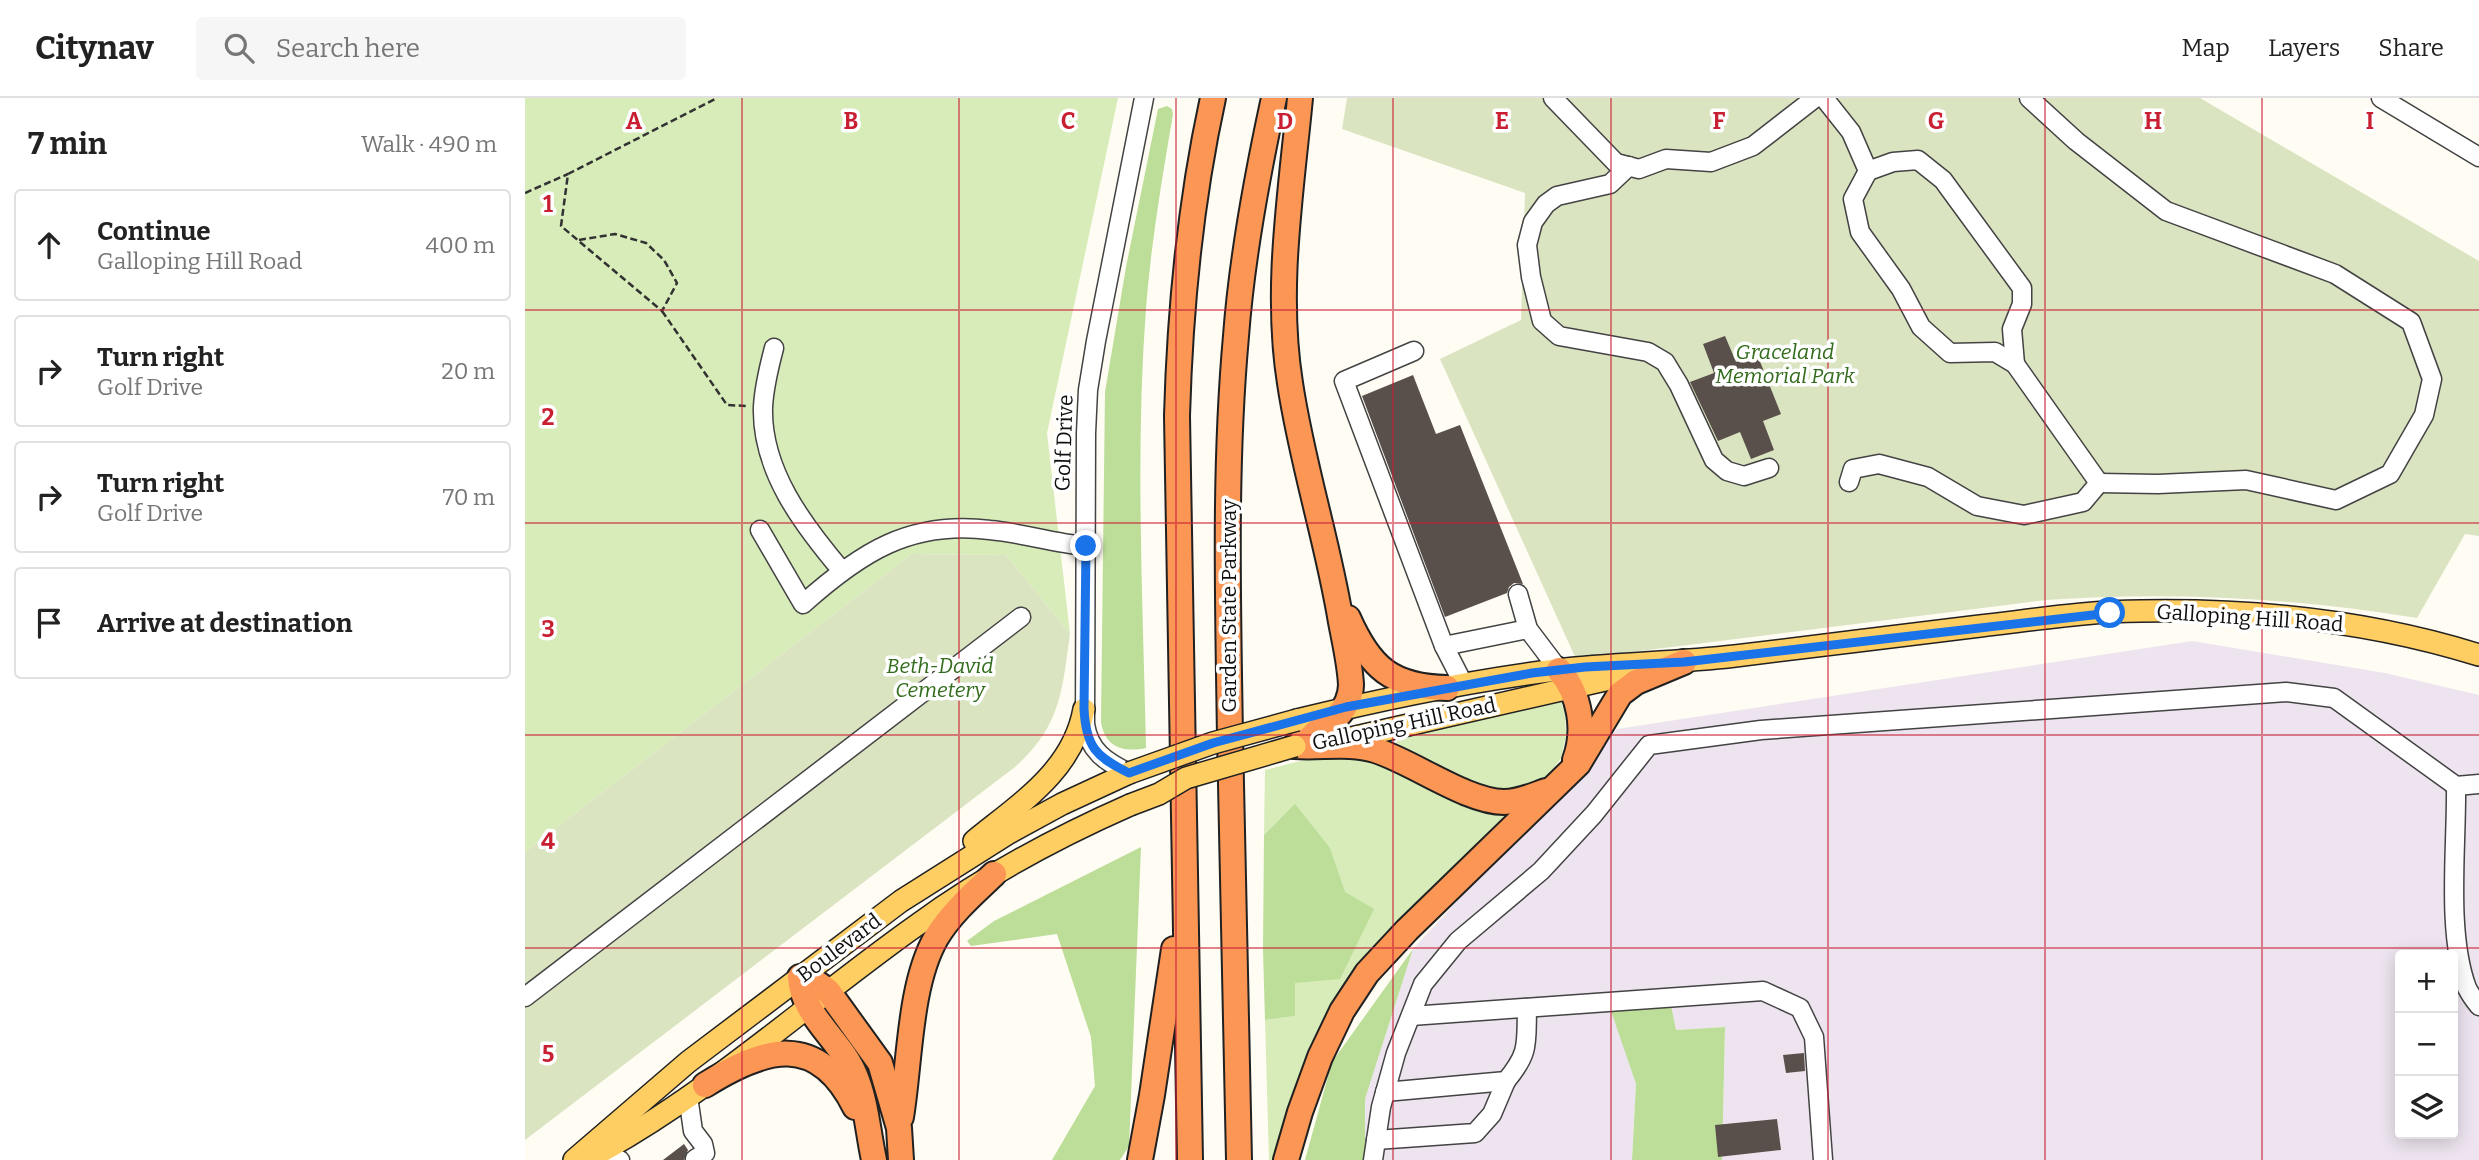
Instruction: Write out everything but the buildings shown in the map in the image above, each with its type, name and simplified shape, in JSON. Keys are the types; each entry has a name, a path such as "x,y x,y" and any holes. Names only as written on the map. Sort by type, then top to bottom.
{"highway":[{"path":"1190,1160 1177,485 1178,381 1189,243 1198,175 1213,98"},
{"name":"Garden State Parkway","path":"1238,1160 1228,573 1230,436 1236,334 1244,266 1260,165 1275,98"},
{"path":"1295,746 1336,720 1346,707 1351,693 1351,677 1333,575 1297,421 1284,330 1285,261 1300,98"},
{"path":"1333,575 1354,631 1365,651 1379,667 1405,683 1455,686"},
{"path":"1286,1160 1320,1057 1358,985 1397,940 1562,780 1586,752 1620,694 1636,682 1684,662"},
{"path":"1295,746 1375,750 1477,796 1497,802 1517,801 1562,780 1576,758 1580,739 1577,706 1566,679"},
{"path":"1140,1160 1159,1054 1184,861"},
{"path":"901,1160 899,1128 917,998 927,958 951,917 994,874"},
{"path":"874,1158 856,1076 844,1054 804,999 800,977 814,981 828,991 880,1063 899,1128"},
{"path":"696,1091 740,1064 767,1055 789,1053 818,1062 835,1076 847,1093 860,1118 874,1158"}],"main road":[{"name":"Galloping Hill Road","path":"1129,773 1213,743 1297,720 1346,707 1455,686 1566,679 2028,620 2138,611 2240,613 2353,624 2427,640 2479,655"},
{"name":"Galloping Hill Road","path":"1130,805 1185,778 1295,746 1334,742 1566,679"},
{"path":"901,901 1052,775 1076,737 1084,709"},
{"path":"1129,773 1161,779 1185,778"},
{"name":"Boulevard","path":"574,1160 688,1062 901,901 1007,834 1062,804 1129,773"},
{"name":"Boulevard","path":"602,1158 917,925 994,874 1130,805"}],"street":[{"name":"Golf Drive","path":"1129,773 1093,749 1086,734 1086,433 1090,376 1144,98"},
{"path":"1553,98 1616,163 1639,169 1666,159 1711,162 1753,146 1815,98"},
{"path":"1824,98 1851,132 1868,171"},
{"path":"2029,98 2076,141 2166,211 2335,274 2411,322 2432,379 2424,415 2390,474 2336,500 2246,480 2158,484 2099,483"},
{"path":"2381,98 2479,157"},
{"path":"2015,364 2012,329 2022,304 2022,288 1943,180 1918,160 1893,162 1868,171 1853,199 1860,232 1901,289 1921,327 1950,353 1995,352 2015,364 2099,483"},
{"path":"1629,166 1610,184 1557,196 1546,204 1533,222 1527,245 1531,277 1542,321 1559,336 1648,352 1665,362 1679,385 1714,460 1727,471 1744,476 1769,468"},
{"path":"774,348 763,408 768,446 786,493 807,528 842,571"},
{"path":"1414,351 1344,381 1444,646 1455,686"},
{"path":"1849,482 1853,469 1879,464 1928,477 1976,506 2024,515 2083,502 2099,483"},
{"path":"759,530 803,604 842,571 877,548 900,538 948,528 991,530 1086,546"},
{"path":"1518,594 1528,629 1566,679"},
{"path":"525,996 1021,617"},
{"path":"1444,646 1528,629"},
{"path":"1373,1160 1385,1092 1423,984 1458,941 1541,871 1594,814 1649,745 1761,730 2285,692 2334,698 2456,786 2479,785"},
{"path":"2456,786 2454,908 2460,956 2468,989 2479,1006"},
{"path":"1411,1016 1763,991 1800,1008 1814,1037 1823,1160"},
{"path":"1376,1140 1475,1133 1492,1114 1506,1081 1523,1061 1527,1008"},
{"path":"1385,1092 1506,1081"},
{"path":"695,1159 705,1153 703,1144 693,1130 696,1091"}],"path":[{"path":"525,193 717,98"},
{"path":"568,174 561,226 663,311 727,405 763,408"},
{"path":"579,240 615,234 646,243 664,260 677,283 663,311"}],"shaded area":[{"path":"2192,641 2385,673 2479,695 2479,1160 1722,1160 1725,1027 1676,1030 1671,1005 1611,1009 1636,1084 1632,1160 1365,1160 1365,1099 1413,949 1617,729"}],"green space":[{"path":"525,98 1118,98 1047,433 1070,634 1006,555 912,554 525,852"},
{"name":"Graceland Memorial Park","path":"1347,98 2200,98 2479,261 2479,536 2465,534 2417,618 2279,601 2186,596 2093,597 2046,600 1576,659 1440,359 1521,320 1525,193 1342,129"},
{"path":"1167,106 1172,109 1173,114 1151,259 1141,418 1146,748 1130,750 1111,743 1101,722 1105,392 1126,267 1158,109"},
{"name":"Beth-David Cemetery","path":"912,554 1006,555 1070,634 1057,706 1042,737 1015,767 525,1140 525,852"},
{"path":"1561,702 1565,714 1566,735 1561,758 1548,777 1531,791 1499,795 1394,747 1398,740 1419,733"},
{"path":"1327,754 1365,756 1505,810 1507,817 1366,954 1326,1014 1296,1089 1276,1160 1269,1160 1265,1020 1295,1016 1295,983 1346,896 1295,805 1264,835 1265,770"},
{"path":"1295,804 1330,848 1345,892 1374,909 1340,979 1295,983 1295,1016 1265,1020 1264,835"},
{"path":"1141,847 1129,1146 1120,1160 1052,1160 1095,1086 1091,1037 1057,934 971,946 967,941 994,921"},
{"path":"1413,949 1365,1099 1365,1160 1305,1160 1332,1062"},
{"path":"1671,1005 1676,1030 1725,1027 1722,1160 1632,1160 1636,1084 1610,1008"}],"route":[{"path":"1086,546 1086,734 1099,755 1129,773 1213,743 1346,707 1532,673 1585,667 1684,662 2110,613"}]}
